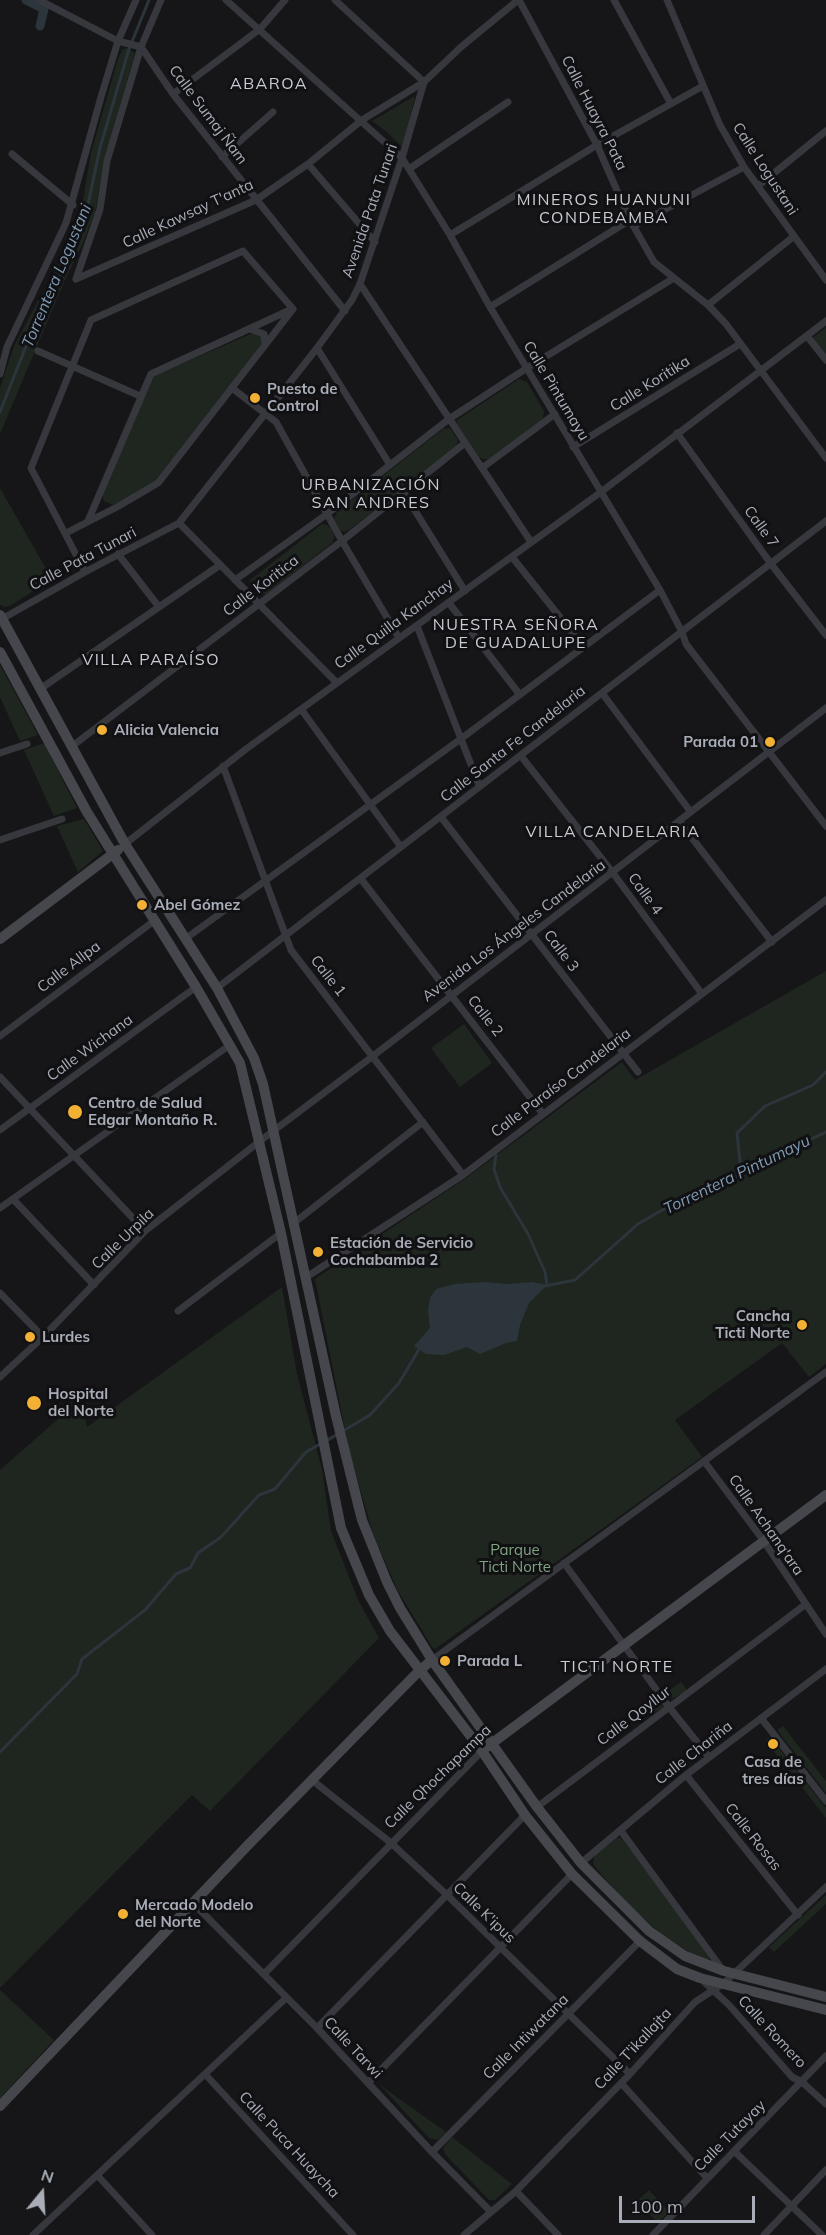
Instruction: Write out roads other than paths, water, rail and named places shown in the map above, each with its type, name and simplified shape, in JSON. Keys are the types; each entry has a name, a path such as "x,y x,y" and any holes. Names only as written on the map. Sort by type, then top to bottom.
{"main road":[{"path":"1,618 124,844 217,988 254,1058 263,1084 336,1416 362,1520 374,1554 400,1608 432,1660 537,1807 582,1863 617,1900 667,1945 685,1956 728,1972 826,1998"},
{"path":"0,652 87,812 196,987 240,1063 281,1233 341,1528 369,1595 390,1631 482,1751 525,1815 572,1874 640,1941 677,1969 700,1978 826,2010"},
{"name":"Calle Quilla Kanchay","path":"0,939 124,844"},
{"name":"Calle Qhochapampa","path":"482,1751 624,1643 826,1495"},
{"path":"0,2106 312,1780 432,1660"}],"street":[{"path":"39,0 118,41 134,45 161,0"},
{"path":"0,374 7,347 73,205 118,41 136,0"},
{"name":"Calle Pintumayu","path":"226,0 402,158 660,590 686,644 826,826"},
{"path":"173,94 260,29 285,0"},
{"path":"335,0 424,82 461,47 519,0"},
{"name":"Calle Huayra Pata","path":"519,0 597,145 632,223 654,262 708,304 726,324 826,458"},
{"path":"614,0 671,104"},
{"name":"Calle Logustani","path":"667,0 720,125 744,167 826,280"},
{"name":"Calle Sumaj Ñam","path":"134,45 345,311"},
{"name":"Calle Kawsay T'anta","path":"134,45 107,161 100,209 76,279 256,200 308,164 362,120 424,82"},
{"name":"Avenida Pata Tunari","path":"179,524 345,311 360,284 402,158 424,82"},
{"path":"450,235 597,145 703,86"},
{"path":"409,169 508,102"},
{"path":"222,157 273,112"},
{"path":"758,186 826,131"},
{"path":"12,154 73,205"},
{"path":"308,164 375,242"},
{"path":"490,307 632,223 744,167"},
{"path":"708,304 793,237"},
{"path":"85,572 31,468 91,320 243,251 293,309"},
{"path":"236,580 327,514 449,419 674,278"},
{"path":"360,284 531,542"},
{"path":"88,521 151,374 293,309"},
{"path":"66,533 158,483 293,309"},
{"name":"Calle Quilla Kanchay","path":"124,844 223,766 601,492 826,321"},
{"path":"250,329 264,334 265,345"},
{"path":"807,336 826,360"},
{"name":"Calle Koritika","path":"573,447 740,344"},
{"path":"317,348 390,465"},
{"path":"38,351 140,396"},
{"path":"232,388 276,422 342,542 399,638"},
{"path":"482,468 555,414"},
{"name":"Calle 7","path":"676,434 826,635"},
{"name":"Calle Koritica","path":"71,747 342,542 465,443"},
{"path":"404,493 465,591"},
{"name":"Calle Santa Fe Candelaria","path":"217,988 826,521"},
{"path":"179,524 337,683"},
{"name":"Calle Pata Tunari","path":"1,618 118,554 179,524"},
{"path":"118,554 159,607"},
{"path":"512,556 583,646"},
{"path":"39,688 220,566"},
{"path":"184,939 462,738 660,590"},
{"path":"449,603 520,695"},
{"path":"417,626 479,785"},
{"path":"602,693 690,811"},
{"name":"Avenida Los Ángeles Candelaria","path":"273,1131 826,708"},
{"path":"301,709 401,847"},
{"path":"0,753 27,744"},
{"name":"Calle 4","path":"521,756 613,873 702,994"},
{"name":"Calle 1","path":"223,766 291,950 463,1175"},
{"name":"Calle 3","path":"441,817 638,1072"},
{"path":"0,840 63,819"},
{"path":"679,820 772,942"},
{"name":"Calle 2","path":"361,879 543,1114"},
{"name":"Calle Paraíso Candelaria","path":"305,1278 463,1175 826,900"},
{"name":"Calle Allpa","path":"0,1036 154,921"},
{"name":"Calle Wichana","path":"0,1130 196,987"},
{"path":"0,1208 230,1045"},
{"path":"0,1077 146,1231"},
{"path":"295,1222 423,1122"},
{"name":"Calle Urpila","path":"0,1377 43,1337 146,1231 273,1131"},
{"path":"13,1199 94,1285"},
{"path":"178,1311 281,1233"},
{"path":"0,1293 43,1337"},
{"path":"432,1660 826,1372"},
{"name":"Calle Achanq'ara","path":"704,1461 763,1540 826,1634"},
{"path":"564,1563 669,1707 709,1757"},
{"name":"Calle Qoyllur","path":"537,1807 806,1604"},
{"name":"Calle Chariña","path":"582,1863 686,1775 826,1669"},
{"path":"761,1718 826,1801"},
{"name":"Calle Qhochapampa","path":"264,1974 482,1751"},
{"name":"Calle Rosas","path":"686,1775 798,1916"},
{"name":"Calle K'ipus","path":"312,1780 391,1843 630,2074"},
{"path":"317,2028 525,1815"},
{"path":"621,1831 728,1972"},
{"path":"368,2084 572,1874"},
{"name":"Calle T'ikallajta","path":"465,2235 516,2191 630,2074 695,2002 724,1983 728,1972 798,1916 826,1887"},
{"name":"Calle Tarwi","path":"194,1904 317,2028 491,2212"},
{"name":"Calle Intiwatana","path":"432,2152 640,1941"},
{"name":"Calle Romero","path":"700,1978 792,2077 802,2082 826,2104"},
{"path":"33,2235 286,1998"},
{"name":"Calle Tutayay","path":"653,2235 826,2056"},
{"name":"Calle Puca Huaycha","path":"204,2074 353,2235"},
{"path":"621,2083 707,2178"},
{"path":"734,2151 822,2235"},
{"path":"764,2235 826,2170"},
{"path":"98,2176 152,2235"},
{"path":"516,2191 558,2235"}],"waterway":[{"path":"26,0 44,9 40,26"},
{"name":"Torrentera Logustani","path":"0,412 28,341 70,254 87,209 100,148 129,49 149,0"},
{"path":"741,1172 737,1133 765,1106 813,1085 826,1072"},
{"name":"Torrentera Pintumayu","path":"545,1286 575,1280 638,1224 690,1194 731,1180 741,1172 826,1132"},
{"path":"496,1155 494,1169 500,1187 528,1234 545,1272 547,1285"},
{"name":"Torrentera Pintumayu","path":"326,1441 370,1415 399,1383 421,1346"},
{"name":"Torrentera Pintumayu","path":"0,1752 77,1674 82,1659 145,1610 176,1574 190,1568 198,1553 221,1537 259,1495 275,1489 306,1452 320,1444"}],"place":[{"name":"Puesto de Control","path":"255,398"},
{"name":"Alicia Valencia","path":"102,730"},
{"name":"Parada 01","path":"770,742"},
{"name":"Abel Gómez","path":"142,905"},
{"name":"Centro de Salud Edgar Montaño R.","path":"75,1112"},
{"name":"Estación de Servicio Cochabamba 2","path":"318,1252"},
{"name":"Cancha Ticti Norte","path":"802,1325"},
{"name":"Lurdes","path":"30,1337"},
{"name":"Hospital del Norte","path":"34,1403"},
{"name":"Parada L","path":"445,1661"},
{"name":"Casa de tres días","path":"773,1744"},
{"name":"Mercado Modelo del Norte","path":"123,1914"}],"district":[{"name":"ABAROA","path":"269,84"},
{"name":"MINEROS HUANUNI CONDEBAMBA","path":"604,209"},
{"name":"URBANIZACIÓN SAN ANDRES","path":"371,494"},
{"name":"NUESTRA SEÑORA DE GUADALUPE","path":"516,634"},
{"name":"VILLA PARAÍSO","path":"151,660"},
{"name":"VILLA CANDELARIA","path":"613,832"},
{"name":"TICTI NORTE","path":"617,1667"}],"park label":[{"name":"Parque Ticti Norte","path":"515,1558"}]}
